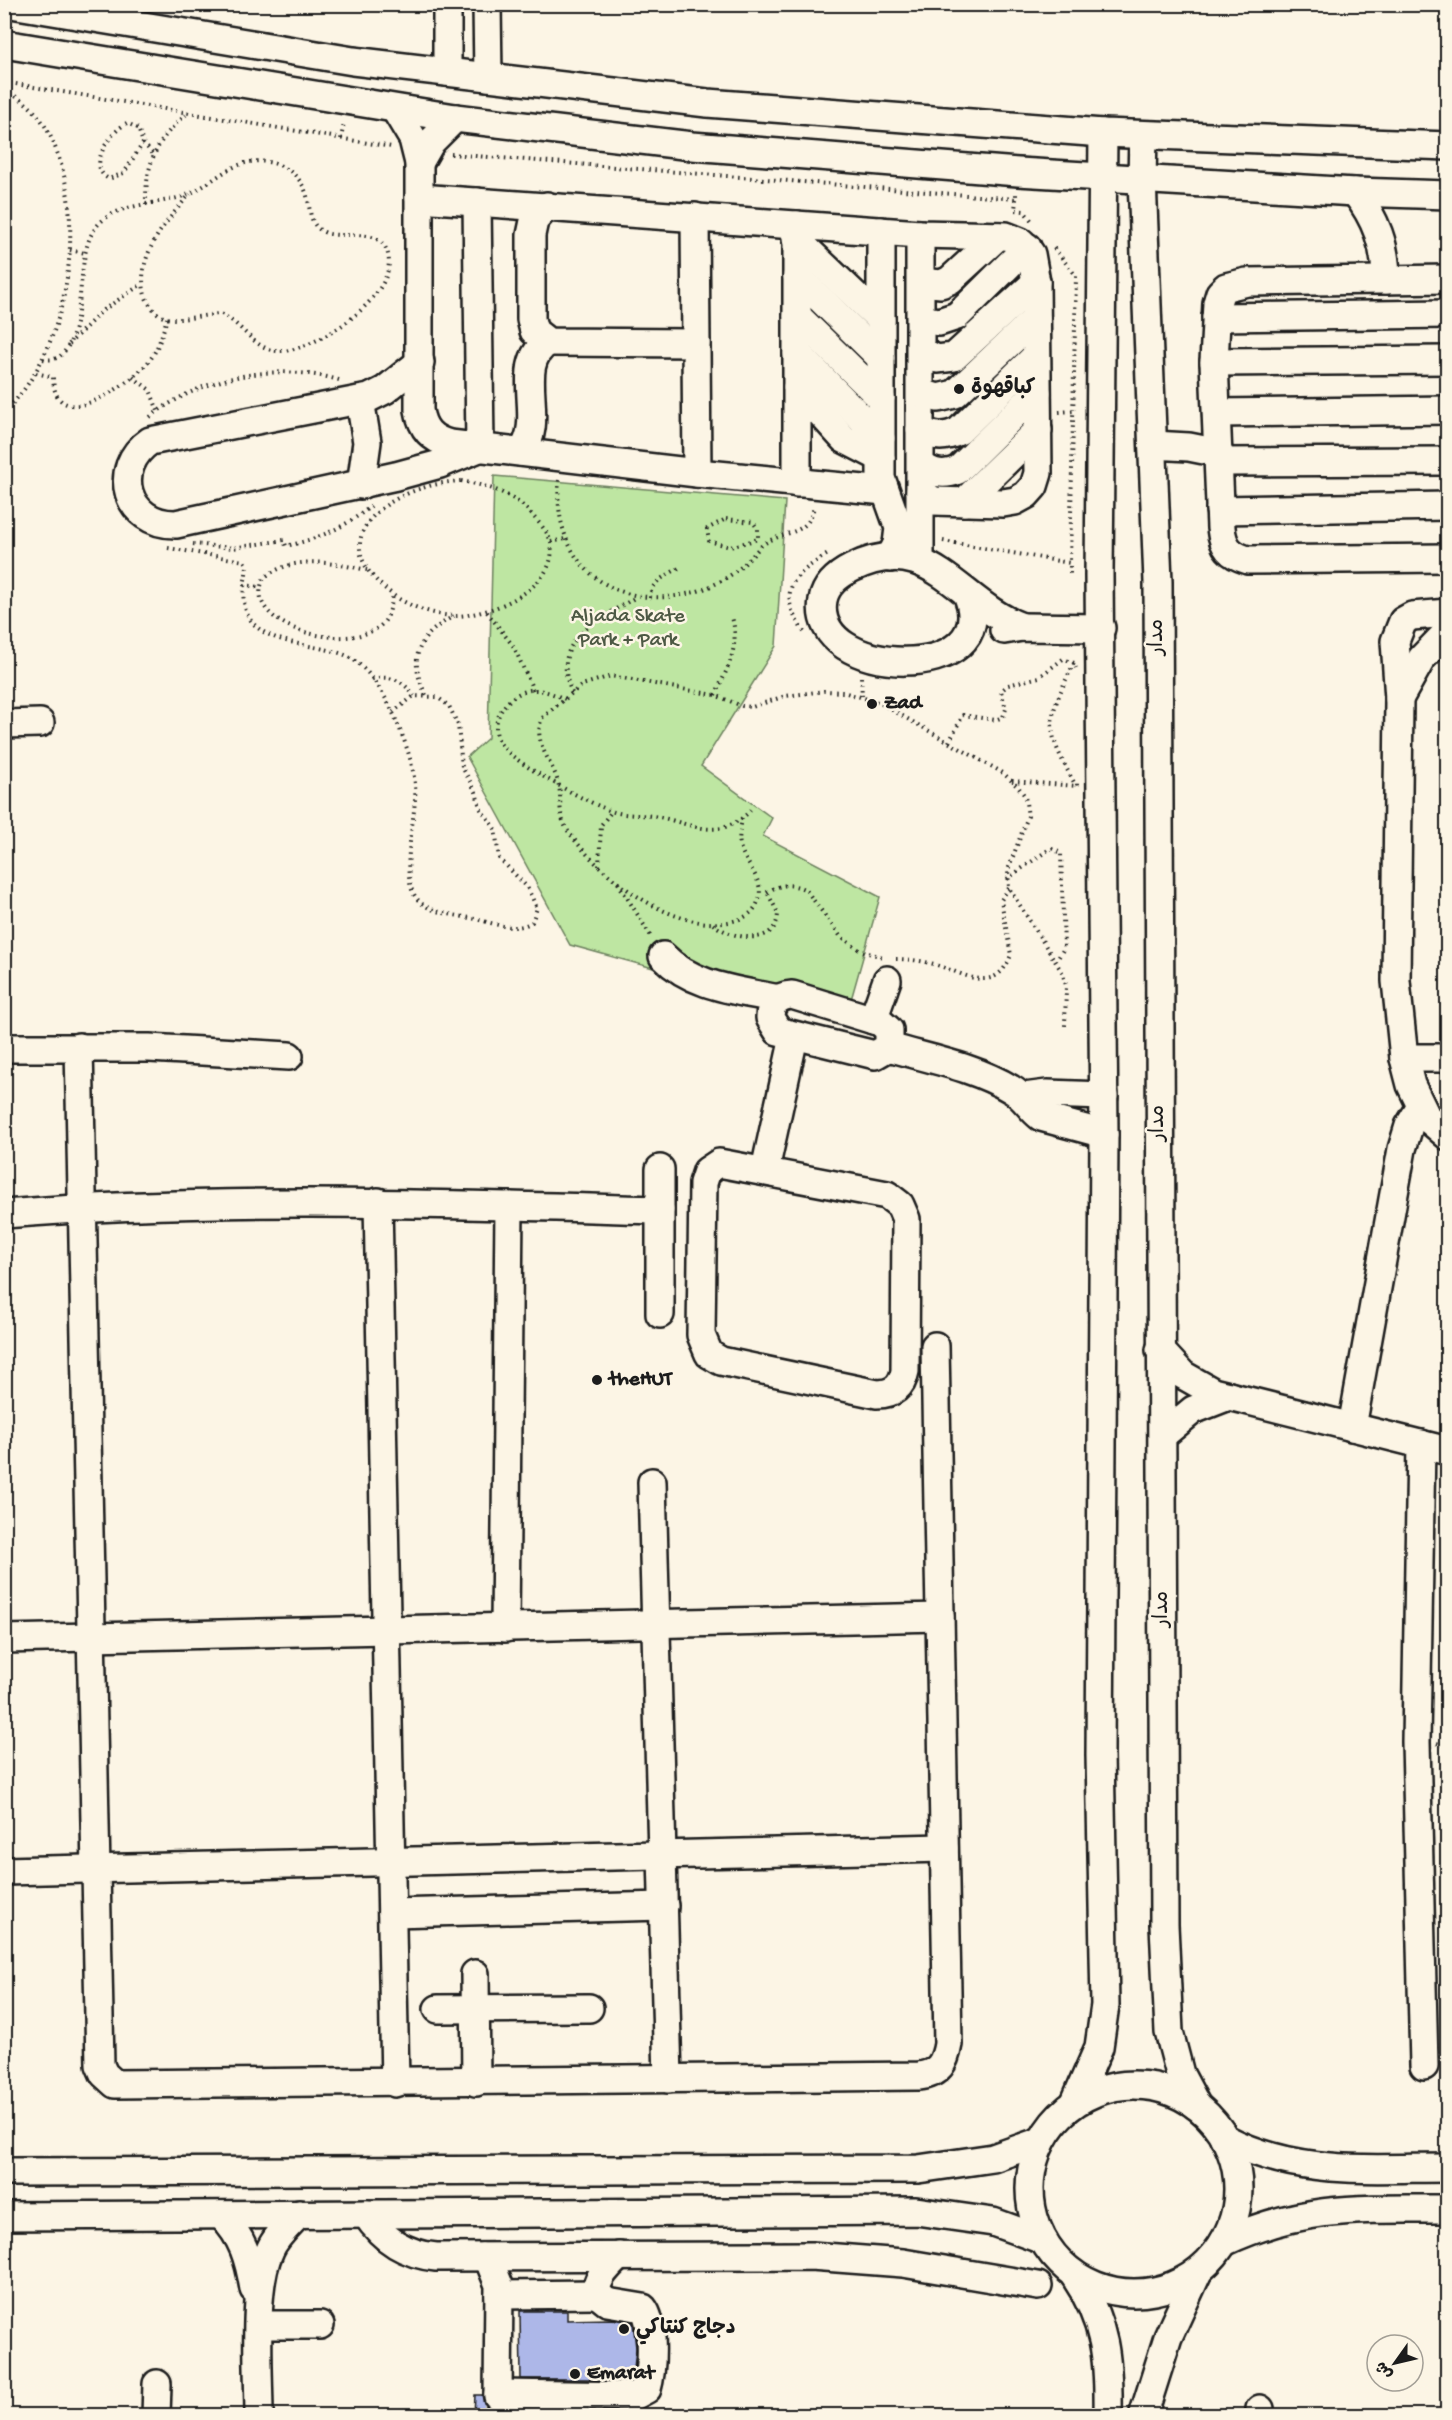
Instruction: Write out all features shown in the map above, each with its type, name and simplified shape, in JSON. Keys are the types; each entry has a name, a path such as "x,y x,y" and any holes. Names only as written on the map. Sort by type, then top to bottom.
{"street":[{"path":"11,4 353,61 707,103 1103,133 1448,146"},
{"path":"447,4 447,72"},
{"path":"487,4 488,77"},
{"path":"4,44 455,118 1017,185 1104,176 1355,192 1448,195"},
{"path":"395,109 408,129 420,155 419,410 425,429 440,441 697,473 885,491"},
{"path":"420,155 455,118"},
{"path":"1075,2102 1099,2047 1105,2005 1100,1755 1104,1096 1099,575 1103,133"},
{"name":"مدار","path":"1143,135 1142,179 1158,582 1163,1840 1167,2009 1173,2053 1197,2106"},
{"path":"1355,192 1369,211 1379,231 1384,253 1386,280"},
{"path":"419,198 695,217 797,232 881,231 1037,239"},
{"path":"477,202 480,447"},
{"path":"547,206 537,216 532,228 531,319 534,331 548,342 696,343"},
{"path":"695,217 697,473"},
{"path":"881,231 881,448 885,491 896,514 899,528 897,544 890,558"},
{"path":"797,232 797,387 807,484"},
{"path":"797,232 881,320"},
{"path":"920,234 920,562"},
{"path":"921,282 941,284 950,280 998,236"},
{"path":"920,491 933,501 1003,503 1015,501 1026,495 1034,486 1038,474 1036,282 1033,261 1037,239"},
{"path":"921,319 939,322 957,316 1037,239"},
{"path":"796,276 881,358"},
{"path":"1448,279 1237,284 1226,287 1220,293 1216,317 1214,362 1222,540 1228,550 1237,557 1248,560 1448,558"},
{"path":"921,351 937,359 954,357 1036,282"},
{"path":"1216,317 1448,314"},
{"path":"796,316 881,398"},
{"path":"921,393 938,398 955,394 1036,318"},
{"path":"521,452 532,432 531,363 537,351 548,342"},
{"path":"797,353 881,448"},
{"path":"920,429 935,436 951,435 958,431 1036,356"},
{"path":"1214,362 1448,360"},
{"path":"420,362 369,398 159,438 136,452 127,477 130,496 141,512 166,524 368,494 480,447"},
{"path":"797,387 844,439 881,448"},
{"path":"921,465 934,473 950,473 958,470 1037,392"},
{"path":"368,494 369,398"},
{"path":"1217,413 1448,410"},
{"path":"964,502 1038,430"},
{"path":"1153,445 1189,447 1219,458 1448,461"},
{"path":"1220,510 1448,506"},
{"path":"1022,627 998,617 941,572 920,562 890,558 855,566 831,583 826,590 822,608 827,626 843,643 868,657 896,662 925,660 963,641 1022,627 1101,628"},
{"path":"963,641 968,633 973,613 967,594"},
{"path":"1448,613 1412,616 1403,621 1397,630 1395,641 1400,699 1396,981 1404,1058 1420,1108 1427,1118 1448,1136"},
{"path":"1400,699 1422,658 1448,631"},
{"path":"4,724 40,723"},
{"path":"663,956 686,975 699,981 778,999 792,995 873,1020 889,1030 889,1047"},
{"path":"873,1020 887,980"},
{"path":"778,999 770,1011 773,1025 778,1031 874,1055 889,1047 984,1076 1024,1097 1041,1117 1104,1134"},
{"path":"765,1170 794,1036"},
{"path":"79,1047 100,2065 110,2082 119,2085 476,2082 919,2076 936,2071 944,2061 948,2044 935,1346"},
{"path":"4,1048 79,1047 289,1056"},
{"path":"1404,1058 1448,1058"},
{"path":"1024,1097 1047,1094 1104,1096"},
{"path":"1352,1427 1402,1149 1409,1126 1420,1108"},
{"path":"719,1163 765,1170 887,1195 900,1204 906,1219 905,1371 904,1379 893,1391 877,1394 721,1361 704,1348 701,1335 704,1176 719,1163"},
{"path":"660,1169 660,1314"},
{"path":"378,1202 395,2082"},
{"path":"4,1214 82,1208 378,1202 660,1210"},
{"path":"505,1628 509,1206"},
{"path":"1160,1350 1183,1375 1213,1392 1448,1451"},
{"path":"1163,1436 1193,1410 1229,1396"},
{"path":"1421,1444 1416,1742 1424,2066"},
{"path":"652,1482 668,2079"},
{"path":"4,1639 940,1617"},
{"path":"4,1871 944,1848"},
{"path":"392,1912 664,1906"},
{"path":"475,1974 476,2082"},
{"path":"438,2009 589,2007"},
{"path":"1108,2415 1105,2342 1093,2306 1073,2274 1056,2258 1043,2240 1031,2208 1031,2173 1041,2141 1050,2126 1075,2102 1104,2089 1137,2085 1168,2091 1197,2106 1208,2115 1224,2138 1235,2167 1238,2198 1231,2228 1224,2242 1198,2272 1173,2326 1143,2415"},
{"path":"1224,2138 1266,2157 1310,2167 1448,2168"},
{"path":"4,2172 918,2169 977,2162 1041,2141"},
{"path":"1224,2242 1270,2223 1319,2212 1448,2208"},
{"path":"733,2255 737,2245 766,2212"},
{"path":"4,2216 942,2213 993,2222 1043,2240"},
{"path":"221,2214 244,2244 259,2313"},
{"path":"259,2415 259,2313 270,2248 299,2214"},
{"path":"366,2214 390,2242 412,2253 436,2258 811,2256 903,2263 1038,2286"},
{"path":"482,2257 495,2273 499,2295 498,2395 604,2403 634,2396 647,2389 650,2373 650,2317 643,2308 606,2302 597,2294 596,2288 602,2274 619,2256"},
{"path":"1073,2274 1103,2289 1136,2294 1168,2288 1198,2272"},
{"path":"499,2295 597,2294"},
{"path":"259,2313 320,2325"},
{"path":"156,2415 157,2384"}],"path":[{"path":"4,82 420,155 1017,185 1015,210 1024,211 1037,239 1076,276 1070,563"},
{"path":"4,92 35,111 55,146 69,196 70,250 63,294 43,359 31,382 4,412"},
{"path":"146,205 145,184 153,154 170,128 186,114"},
{"path":"143,143 124,173 110,179 104,176 100,170 101,156 121,126 133,123 142,133 143,143 153,154"},
{"path":"264,161 281,165 295,174 306,191 312,221 319,230 330,234 370,236 380,241 386,249 389,261 381,288 368,304 326,334 285,351 263,346 221,314 167,318 157,313 147,302 142,284 145,260 153,243 190,194 222,172 245,163 264,161"},
{"path":"43,359 53,360 60,356 73,331 80,296 84,253 93,232 101,221 115,212 190,194"},
{"path":"70,250 84,253"},
{"path":"66,347 103,310 142,284"},
{"path":"36,373 53,377 53,393 57,400 76,404 106,397 133,377 150,360 167,318"},
{"path":"146,420 182,396 236,376 267,373 329,377 357,385 369,398"},
{"path":"133,377 150,390 158,411"},
{"path":"561,456 557,502 565,538 576,557 597,578 609,586 650,598 685,594 715,584 739,569 765,543 810,522 807,484"},
{"path":"461,481 485,485 508,495 528,510 544,528 551,542 550,556 543,574 532,586 500,607 487,612 454,616 412,605 393,596 367,570 359,553 359,537 373,517 392,501 413,489 437,482 461,481"},
{"path":"184,542 233,548 284,540 286,546 294,544 331,532 368,494"},
{"path":"758,539 756,525 744,519 718,522 706,533 709,541 722,546 737,546 758,539 765,543"},
{"path":"551,542 565,538"},
{"path":"163,547 244,561 247,566 244,605 256,625 268,633 305,646 346,655 359,665 393,712 410,757 416,804 408,871 410,884 417,899 426,906 440,911 514,928 525,926 536,917 537,908 533,896 499,858 495,829 480,808 476,792 462,767 460,737 455,714 443,700 426,695 414,696 393,712"},
{"path":"367,570 321,562 286,565 264,578 259,587 263,605 281,623 330,637 364,635 376,629 391,610 393,596"},
{"path":"650,598 656,583 679,568"},
{"path":"244,585 259,587"},
{"path":"572,693 564,668 570,646 587,628 637,596"},
{"path":"487,612 514,647 533,690"},
{"path":"426,695 419,680 416,664 419,648 427,634 454,616"},
{"path":"715,695 734,654 735,629 732,616"},
{"path":"948,741 963,715 995,720 1003,717 1006,709 1002,691 1005,686 1039,677 1063,659 1074,663"},
{"path":"1074,663 1077,673"},
{"path":"1074,663 1053,710 1051,729 1057,750 1077,786"},
{"path":"760,886 757,904 745,917 712,924 685,920 672,915 616,881 599,867 563,822 558,802 559,784 541,746 539,726 548,711 591,681 620,675 715,695 732,703 752,707 804,692 843,692 878,702 948,741 1011,781 1025,796 1028,816 1007,879 1009,888 1057,960 1066,985 1065,1026"},
{"path":"371,679 384,676 396,679 407,685 414,696"},
{"path":"565,699 533,690 513,696 505,704 496,724 497,737 502,747 511,756 559,784 612,811 658,817 711,829 728,826 752,809"},
{"path":"1077,775 1077,786"},
{"path":"1011,781 1077,786"},
{"path":"599,867 601,825 612,811"},
{"path":"712,924 730,935 741,937 765,935 775,926 778,913 767,892 760,886 740,846 742,818"},
{"path":"1007,879 1048,850 1052,849 1061,853 1064,948 1057,960"},
{"path":"616,881 663,956"},
{"path":"767,892 782,885 799,886 806,890 813,896 832,928 861,951 884,958 932,963 977,980 995,976 1008,963 1011,955 1001,900 1009,888"}],"green space":[{"name":"Aljada Skate Park + Park","path":"494,476 785,501 776,646 701,766 772,818 763,836 880,897 845,1021 570,945 467,757 488,738"}],"building":[{"path":"520,2311 567,2311 567,2320 611,2319 633,2322 636,2348 633,2379 521,2379"},
{"path":"475,2395 482,2395 484,2403 491,2410 517,2410 517,2415 474,2415"}],"tunnel":[{"path":"497,2416 498,2396"},
{"path":"604,2410 604,2416"}],"place":[{"name":"كباقهوة","path":"959,389"},
{"name":"Zad","path":"872,704"},
{"name":"theHUT","path":"597,1380"},
{"name":"دجاج كنتاكي","path":"624,2329"},
{"name":"Emarat","path":"575,2374"}]}
